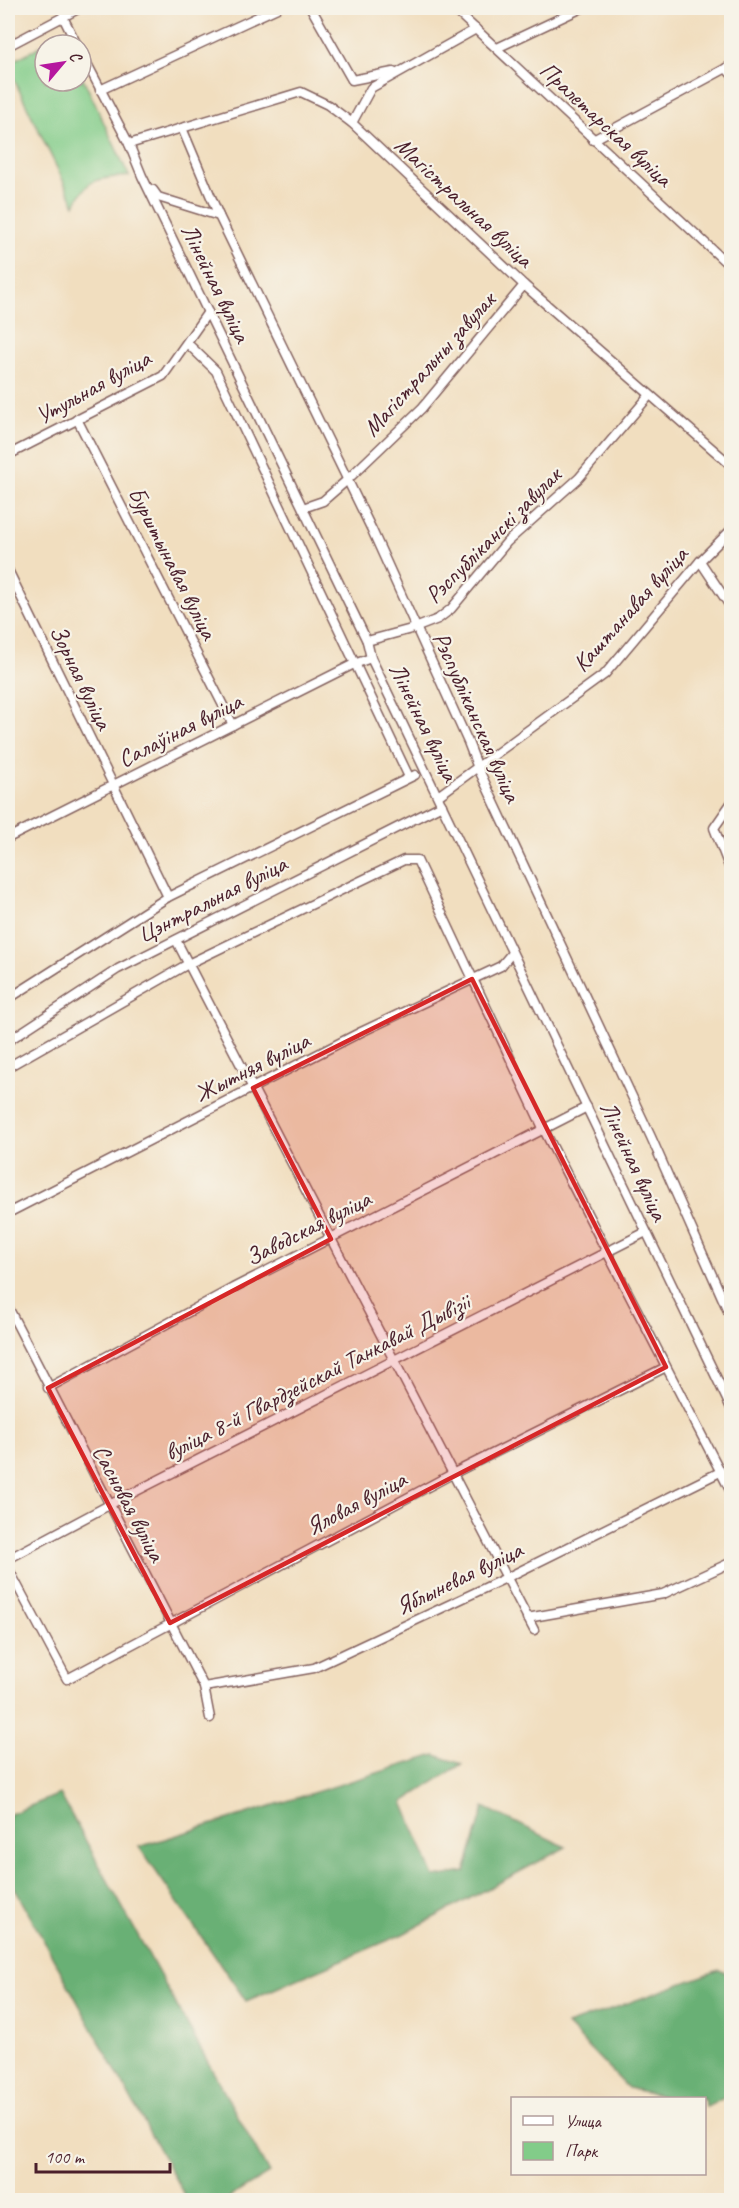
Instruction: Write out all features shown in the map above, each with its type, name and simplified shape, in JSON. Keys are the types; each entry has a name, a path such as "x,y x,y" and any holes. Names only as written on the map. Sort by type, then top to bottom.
{"street":[{"path":"8,46 80,8"},
{"path":"100,90 277,8"},
{"path":"311,8 352,80 401,71"},
{"name":"Пралетарская вуліца","path":"453,8 732,268"},
{"path":"497,48 582,8"},
{"path":"63,16 71,33"},
{"path":"352,123 371,88 476,29"},
{"path":"593,140 730,69"},
{"name":"Лінейная вуліца","path":"93,76 129,144 142,176 367,641 371,658 732,1410"},
{"name":"Магістральная вуліца","path":"129,144 301,92 328,105 352,123 524,285 732,466"},
{"name":"Рэспубліканская вуліца","path":"182,128 219,216 346,481 372,530 478,768 651,1137 732,1320"},
{"path":"142,176 158,197 219,216"},
{"name":"Магістральны завулак","path":"303,508 323,501 422,408 524,285"},
{"name":"Утульная вуліца","path":"8,455 163,376 208,312"},
{"name":"Лінейная вуліца","path":"187,342 216,371 354,664 412,776"},
{"name":"Рэспубліканскі завулак","path":"367,641 415,628 438,619 451,609 507,542 579,478 649,396"},
{"name":"Бурштынавая вуліца","path":"77,419 233,725"},
{"name":"Каштанавая вуліца","path":"438,796 605,674 700,561 732,529"},
{"path":"700,561 732,609"},
{"name":"Зорная вуліца","path":"8,570 168,897"},
{"name":"Салаўіная вуліца","path":"8,838 354,664 371,658"},
{"name":"Цэнтральная вуліца","path":"8,999 168,897 412,776"},
{"path":"732,802 714,828 732,874"},
{"name":"Цэнтральная вуліца","path":"8,1041 117,969 442,805"},
{"path":"8,1067 188,964 404,860 417,860 544,1130 732,1494"},
{"path":"176,940 534,1630"},
{"name":"Жытняя вуліца","path":"8,1213 252,1088 501,966 512,954"},
{"name":"Заводская вуліца","path":"48,1388 233,1288 587,1107"},
{"name":"вуліца 8-й Гвардзейскай Танкавай Дывізіі","path":"8,1559 109,1505 646,1232"},
{"name":"Сасновая вуліца","path":"8,1307 204,1687 210,1718"},
{"name":"Яловая вуліца","path":"8,1568 67,1679 453,1474 666,1367"},
{"name":"Яблыневая вуліца","path":"204,1687 315,1668 506,1578 720,1472"},
{"path":"527,1618 663,1594 732,1562"}],"highlighted area":[{"path":"472,979 666,1367 170,1623 48,1388 331,1239 253,1088"}],"green space":[{"path":"33,50 33,93 90,93 129,176 96,180 90,183 75,205 8,64"},
{"path":"435,1755 462,1764 403,1802 434,1877 465,1872 484,1807 566,1847 403,1934 246,2001 139,1847"},
{"path":"60,1794 269,2173 225,2200 187,2200 8,1876 8,1815"},
{"path":"719,1970 731,1975 731,2094 707,2107 706,2097 668,2097 628,2088 567,2025"}]}
